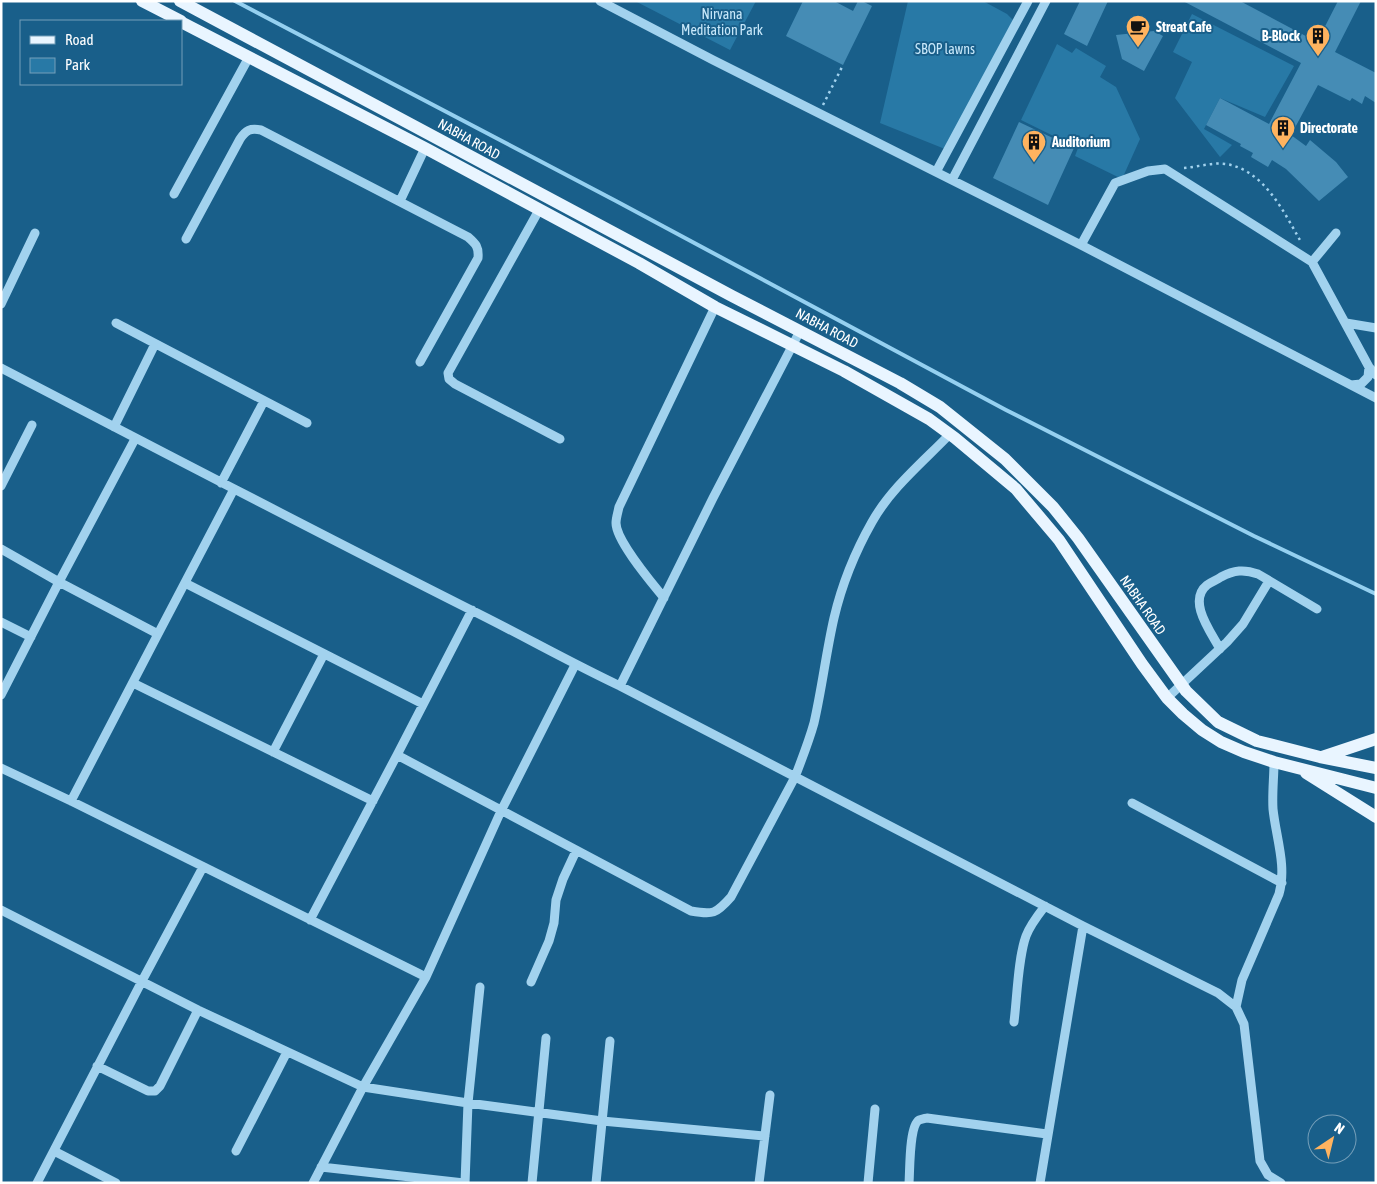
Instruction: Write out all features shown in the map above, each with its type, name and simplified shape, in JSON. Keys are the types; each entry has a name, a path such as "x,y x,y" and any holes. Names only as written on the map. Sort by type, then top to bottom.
{"main road":[{"name":"NABHA ROAD","path":"142,1 179,20"},
{"name":"NABHA ROAD","path":"180,1 474,159 900,383 940,407 1005,459 1053,508 1078,538 1181,685 1218,722 1257,741 1320,757 1376,768"},
{"name":"NABHA ROAD","path":"182,22 639,262 715,306 793,344 901,402 950,434 1016,489 1059,540 1167,698 1202,730 1221,742 1244,752 1274,762 1376,788"},
{"path":"1320,757 1376,738"},
{"path":"1298,768 1376,817"}],"street":[{"path":"600,1 1081,245 1376,398"},
{"path":"936,172 1028,1"},
{"path":"952,180 1046,1"},
{"path":"174,194 249,57"},
{"path":"186,239 240,139 245,131 252,128 261,130 400,201 468,237 475,243 478,249 478,258 420,362"},
{"path":"400,201 425,148"},
{"path":"1081,245 1115,183 1148,171 1165,169 1312,262 1369,367 1376,375"},
{"path":"539,210 448,373 450,379 455,384 560,439"},
{"path":"1,304 35,232"},
{"path":"1312,262 1336,233"},
{"path":"1,280 10,285"},
{"path":"664,598 629,552 619,536 616,524 619,507 715,306"},
{"path":"1346,323 1376,328"},
{"path":"116,324 307,423"},
{"path":"620,686 713,498 800,331"},
{"path":"114,427 155,344"},
{"path":"1348,385 1361,384 1368,377 1369,367"},
{"path":"1,368 221,483 472,610 575,665 620,686 1045,906 1218,993 1236,1006 1244,1024 1260,1161 1268,1175 1281,1183"},
{"path":"221,483 264,401"},
{"path":"1,486 32,425"},
{"path":"397,755 691,911 707,914 720,910 731,897 795,777 814,724 834,617 855,555 872,520 893,492 950,434"},
{"path":"1,695 135,438"},
{"path":"71,801 234,489"},
{"path":"1,550 158,634"},
{"path":"1220,649 1201,613 1199,601 1201,592 1207,585 1229,573 1238,570 1249,571 1317,609"},
{"path":"1167,698 1220,649 1243,624 1269,581"},
{"path":"185,583 423,704"},
{"path":"310,920 472,610"},
{"path":"1,622 31,637"},
{"path":"273,752 324,654"},
{"path":"313,1183 363,1087 426,977 501,811 575,665"},
{"path":"133,683 373,801"},
{"path":"1236,1006 1242,980 1282,883 1283,868 1276,836 1273,806 1274,762"},
{"path":"1,768 426,977"},
{"path":"1132,803 1282,883"},
{"path":"531,982 549,940 554,923 556,900 576,851"},
{"path":"38,1183 97,1066 203,867"},
{"path":"1014,1022 1026,936 1033,922 1045,906"},
{"path":"1,910 198,1010 363,1087 602,1120 765,1136"},
{"path":"1040,1183 1084,926"},
{"path":"321,1167 374,1178 464,1183 468,1103 480,987"},
{"path":"97,1066 148,1090 155,1091 160,1086 198,1010"},
{"path":"532,1183 546,1038"},
{"path":"596,1183 610,1041"},
{"path":"236,1152 287,1052"},
{"path":"759,1183 770,1096"},
{"path":"868,1183 875,1109"},
{"path":"909,1183 912,1134 914,1125 919,1120 927,1118 1048,1134"},
{"path":"54,1151 116,1183"}],"path":[{"path":"819,113 843,64"},
{"path":"1165,169 1222,164 1241,168 1249,173 1261,182 1279,203 1312,262"}],"green space":[{"name":"Nirvana Meditation Park","path":"635,1 756,1 730,50"},
{"name":"SBOP lawns","path":"908,1 983,1 1007,14 1013,20 945,149 880,123"},
{"path":"1192,14 1294,66 1265,117 1220,98 1204,129 1232,145 1220,157 1175,98 1192,62 1173,52"},
{"path":"1057,44 1072,53 1076,48 1106,66 1100,77 1116,87 1140,139 1122,179 1075,156 1078,148 1021,120"}],"building":[{"path":"803,1 834,1 853,11 858,1 872,6 843,65 786,36"},
{"path":"1080,1 1108,1 1087,46 1064,34"},
{"path":"1183,1 1240,1 1317,42 1338,1 1361,1 1335,52 1376,73 1376,103 1365,96 1362,104 1352,98 1350,101 1318,85 1291,135 1306,146 1310,140 1336,162 1348,177 1319,201 1286,169 1272,160 1268,167 1251,157 1253,153 1240,146 1241,144 1206,125 1220,98 1269,124 1301,63"},
{"name":"Streat Cafe","path":"1154,31 1163,36 1144,71 1122,59 1116,35"},
{"name":"Auditorium","path":"1019,122 1074,148 1048,205 993,178"}],"waterway":[{"path":"235,1 616,201 1006,410 1254,536 1376,594"}],"place":[{"name":"Streat Cafe","path":"1138,48"},
{"name":"B-Block","path":"1318,57"},
{"name":"Directorate","path":"1283,149"},
{"name":"Auditorium","path":"1034,163"}]}
